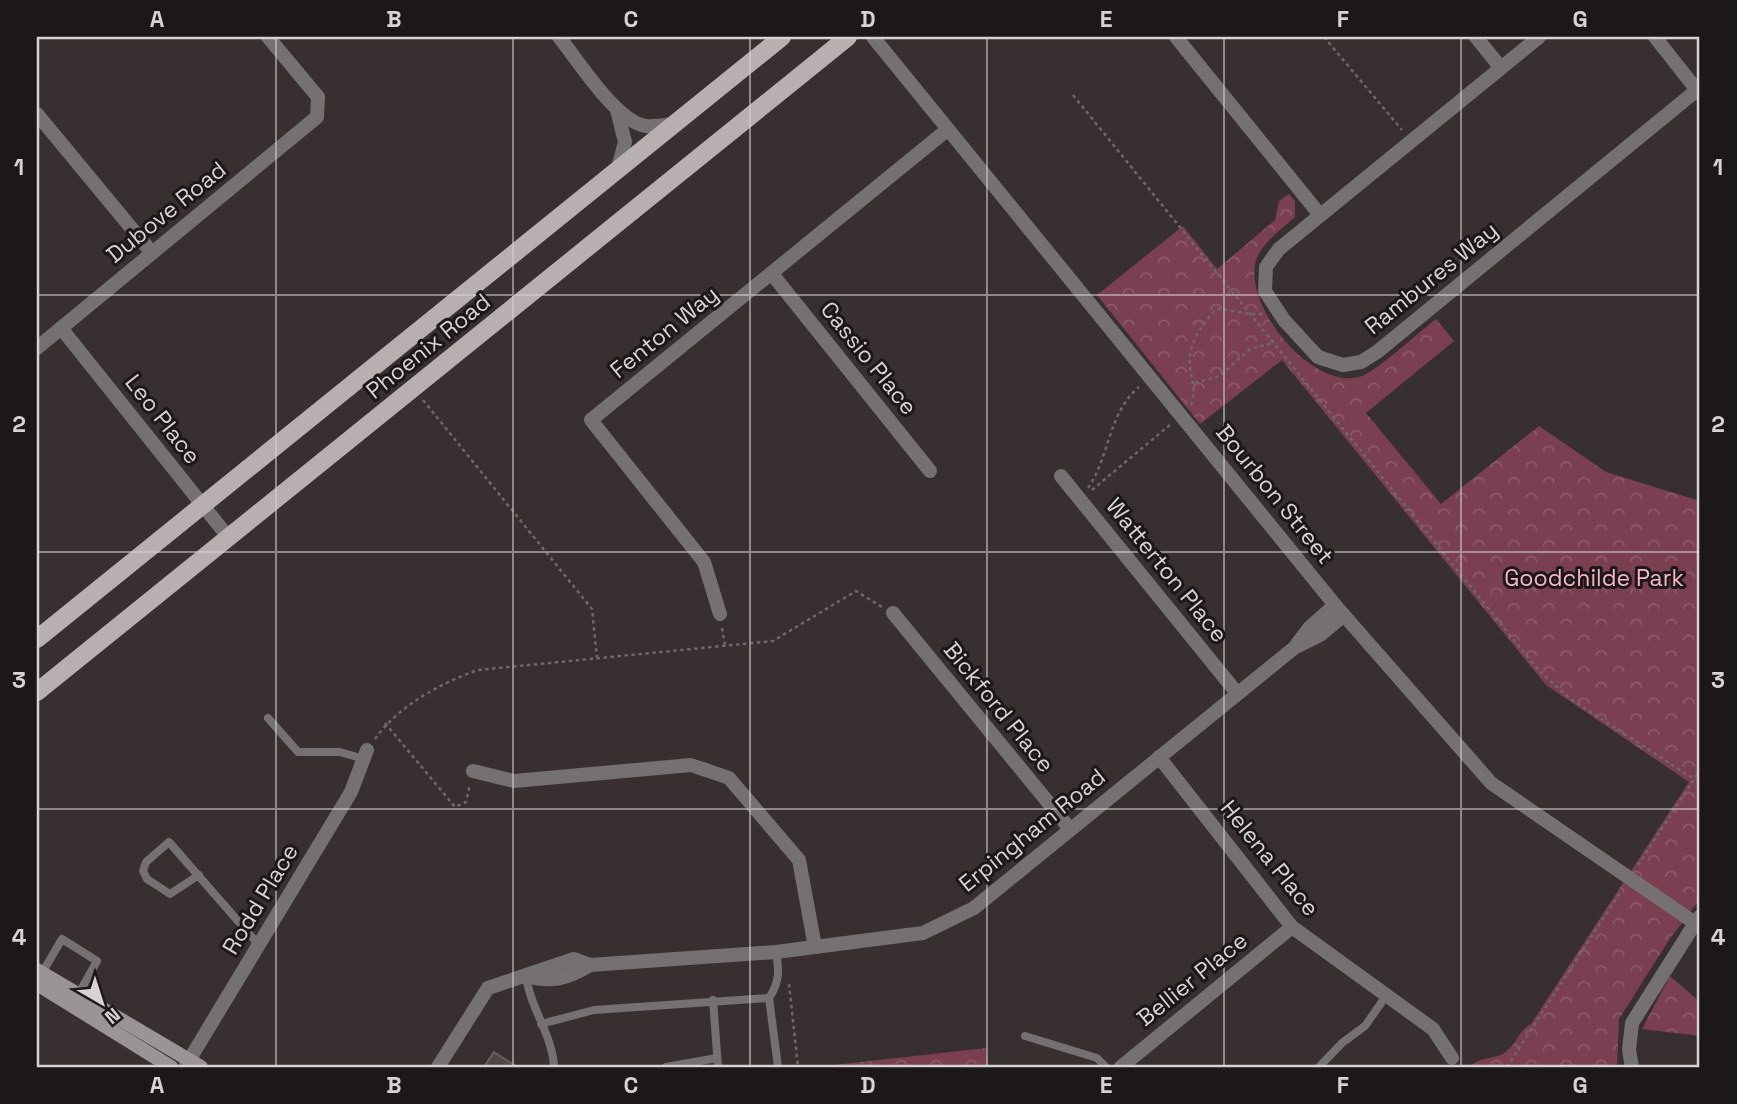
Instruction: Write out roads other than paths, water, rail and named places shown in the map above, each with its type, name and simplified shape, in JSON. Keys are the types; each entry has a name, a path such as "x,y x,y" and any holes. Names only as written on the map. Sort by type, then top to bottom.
{"main road":[{"name":"Phoenix Road","path":"37,639 782,37"},
{"name":"Phoenix Road","path":"37,692 848,37"}],"street":[{"name":"Dubove Road","path":"37,348 317,117 318,97 268,37"},
{"path":"559,37 616,108 646,126 674,124"},
{"name":"Bourbon Street","path":"873,37 1340,610 1491,783 1630,878 1698,919"},
{"path":"1176,37 1320,215"},
{"path":"1476,37 1501,68"},
{"name":"Rambures Way","path":"1539,37 1279,249 1266,267 1265,291 1318,357 1343,365 1361,362 1377,352 1699,92"},
{"path":"1655,37 1699,92"},
{"path":"616,108 625,142 618,168"},
{"path":"37,114 152,253"},
{"name":"Fenton Way","path":"720,614 704,562 591,420 947,130"},
{"name":"Cassio Place","path":"772,274 930,471"},
{"name":"Leo Place","path":"61,328 229,538"},
{"name":"Watterton Place","path":"1061,476 1237,693"},
{"name":"Erpingham Road","path":"438,1067 488,988 526,976 546,982 567,979 590,965 776,952 923,933 974,908 1294,648 1310,627 1340,610"},
{"name":"Bickford Place","path":"893,613 1070,829"},
{"name":"Rodd Place","path":"192,1065 351,792 365,754"},
{"name":"Helena Place","path":"1159,757 1292,927 1433,1029 1452,1058"},
{"path":"473,771 514,781 691,765 729,778 799,860 815,947"},
{"path":"1632,1067 1629,1050 1632,1023 1698,919"},
{"name":"Bellier Place","path":"1121,1067 1292,927"},
{"path":"38,976 78,995 192,1065"},
{"path":"38,976 171,1067"}],"lane":[{"path":"268,718 298,752 365,754"},
{"path":"199,875 170,894 147,879 143,871 146,862 169,842 199,875 260,945"},
{"path":"38,976 62,939 97,961 78,995"},
{"path":"776,952 779,974 776,987 769,998 778,1067"},
{"path":"526,976 528,995 541,1024 554,1067"},
{"path":"1319,1067 1342,1043 1365,1026 1386,996"},
{"path":"541,1024 594,1010 769,998"},
{"path":"666,1067 717,1063 713,1000"},
{"path":"1026,1037 1097,1058 1105,1067"}],"park label":[{"name":"Goodchilde Park","path":"1594,578"}]}
